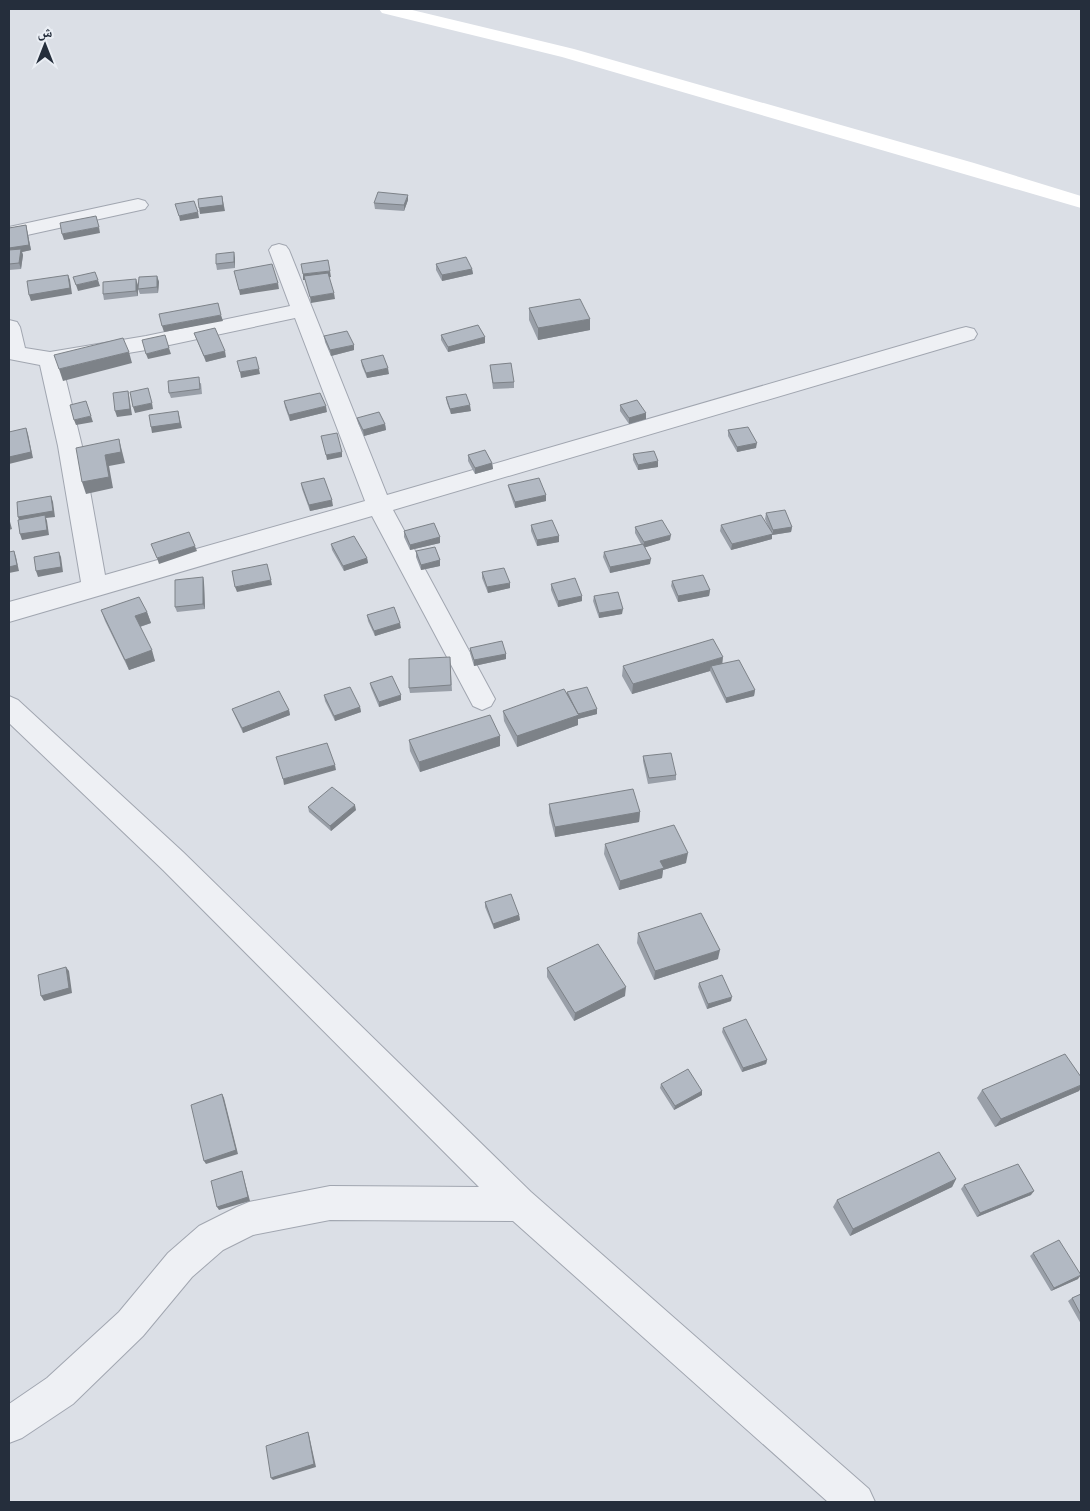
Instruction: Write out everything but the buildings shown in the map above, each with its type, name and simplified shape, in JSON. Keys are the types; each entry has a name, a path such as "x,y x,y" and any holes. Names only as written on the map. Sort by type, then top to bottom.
{"street":[{"path":"388,9 568,53 967,167 1081,202"},
{"path":"9,233 138,205"},
{"path":"279,250 379,506 482,699"},
{"path":"9,327 15,354 50,359 146,342 302,310"},
{"path":"9,612 966,334"},
{"path":"50,359 70,446 94,586"},
{"path":"9,707 173,861 519,1204 856,1502"},
{"path":"9,1425 60,1390 131,1324 180,1265 211,1238 249,1219 330,1203 519,1204"}]}
